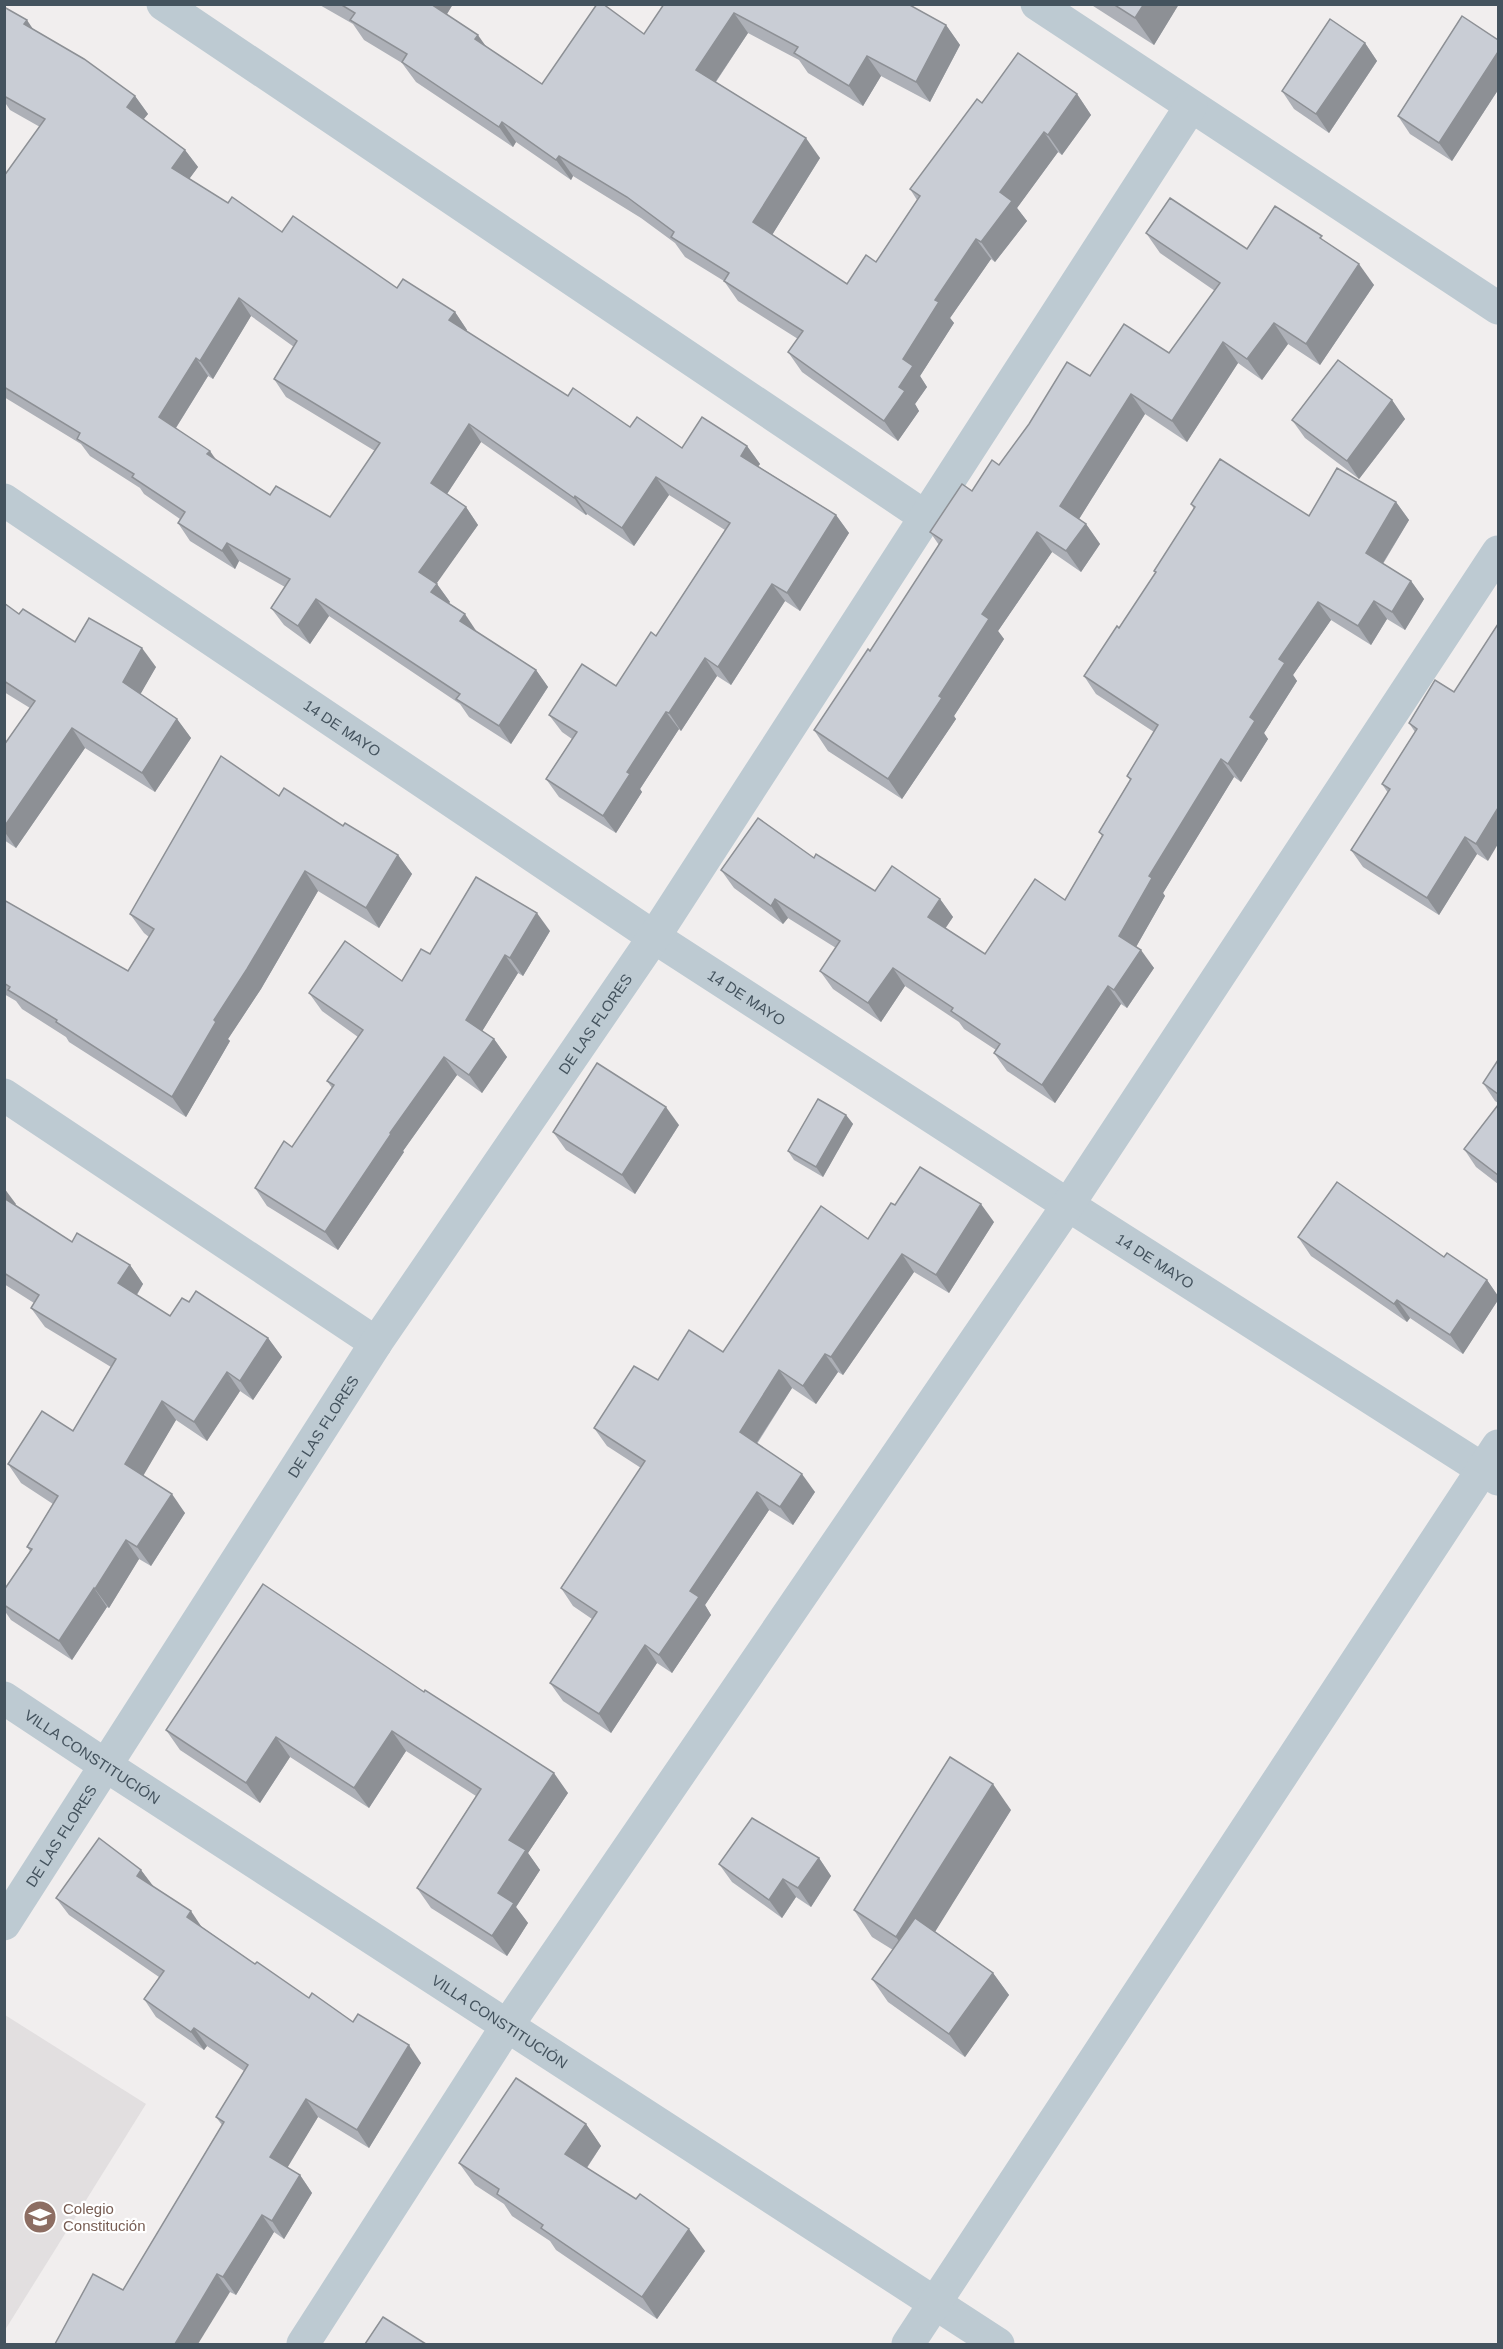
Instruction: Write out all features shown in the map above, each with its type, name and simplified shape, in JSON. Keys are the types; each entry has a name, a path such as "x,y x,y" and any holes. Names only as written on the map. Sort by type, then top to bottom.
{"street":[{"path":"163,4 924,516"},
{"path":"1037,4 1498,308"},
{"name":"DE LAS FLORES","path":"4,1924 376,1343 654,936 1191,106"},
{"name":"14 DE MAYO","path":"4,500 654,936 1068,1205 1493,1464"},
{"path":"303,2344 507,2026 1068,1205 1498,552"},
{"path":"4,1095 376,1343"},
{"path":"908,2344 1493,1464"},
{"name":"VILLA CONSTITUCIÓN","path":"4,1698 105,1766 998,2344"}],"shaded area":[{"name":"Colegio Constitución","path":"5,2015 146,2104 5,2330"}],"building":[{"path":"340,4 431,4 478,35 475,39 542,84 597,4 603,4 644,34 664,4 908,4 946,25 916,82 867,56 849,86 794,53 798,47 734,13 696,70 806,138 753,222 847,284 866,255 876,262 920,196 910,189 977,99 982,103 1018,53 1077,94 1048,135 1044,132 1000,192 1012,201 981,242 976,239 935,300 939,302 903,359 913,366 899,387 905,391 884,421 788,352 803,331 724,281 729,273 671,237 674,232 627,197 559,156 556,160 502,122 499,127 402,62 407,54 350,20 355,13"},
{"path":"1113,4 1144,4 1135,18"},
{"path":"4,7 27,20 24,24 84,59 135,96 127,107 185,150 172,168 228,203 232,197 282,232 293,216 397,288 403,279 455,312 449,320 568,396 573,388 630,427 637,417 682,448 702,417 747,446 741,456 836,515 787,593 772,584 718,667 705,658 627,772 630,774 603,816 546,779 577,732 549,715 582,664 616,686 651,632 656,636 730,523 656,477 622,528 575,496 574,498 469,424 431,483 466,507 419,572 437,584 431,592 465,614 460,621 536,670 499,726 456,699 460,694 316,599 298,626 271,608 290,579 227,543 222,551 178,523 185,512 132,477 134,474 77,439 80,433 4,387 4,176 45,119 4,96","holes":["239,298 297,341 274,379 380,443 330,517 276,486 270,495 207,454 210,451 159,417 196,358 200,361"]},
{"path":"1462,16 1498,40 1498,52 1439,143 1398,116"},
{"path":"1330,19 1365,43 1316,114 1282,91"},
{"path":"1170,198 1247,249 1275,206 1322,236 1320,238 1359,264 1306,344 1274,323 1247,359 1223,342 1172,421 1131,394 1060,506 1086,524 1066,551 1037,532 982,614 989,619 939,696 942,698 888,779 814,730 868,649 870,651 942,540 930,532 962,484 972,491 992,460 999,465 1029,424 1067,362 1090,376 1124,324 1169,353 1220,283 1146,233"},
{"path":"1338,360 1392,400 1347,461 1292,420"},
{"path":"1220,459 1309,516 1337,468 1396,502 1366,553 1411,581 1392,612 1374,601 1358,626 1318,602 1279,659 1285,663 1250,717 1255,721 1228,764 1221,759 1149,876 1152,878 1119,936 1141,950 1114,990 1108,986 1042,1085 994,1053 1000,1044 951,1011 953,1008 893,968 868,1003 820,971 840,941 775,899 771,906 721,870 758,818 814,858 816,854 875,891 892,866 940,899 928,917 985,954 1035,879 1065,900 1103,835 1099,832 1131,779 1127,776 1158,725 1084,676 1156,572 1154,571 1195,507 1191,504"},
{"path":"4,603 19,614 23,609 75,642 89,618 142,648 123,682 177,719 142,773 72,728 4,827 4,745 35,701 4,681"},
{"path":"1498,624 1498,808 1476,844 1465,837 1427,898 1351,850 1390,789 1382,784 1417,729 1409,723 1435,680 1454,692"},
{"path":"221,756 279,796 284,788 343,826 345,823 398,855 366,908 305,871 214,1020 216,1022 172,1097 8,990 10,987 4,983 4,900 128,971 154,929 130,914"},
{"path":"476,877 537,913 510,958 505,955 466,1020 494,1039 469,1075 444,1057 390,1133 325,1232 255,1188 284,1141 292,1147 334,1085 327,1081 363,1030 309,993 345,941 402,981 421,949 430,954"},
{"path":"1498,1060 1498,1094 1483,1083"},
{"path":"597,1063 666,1107 622,1175 553,1132"},
{"path":"818,1099 846,1115 816,1167 788,1151"},
{"path":"1498,1105 1498,1175 1464,1149"},
{"path":"920,1167 981,1204 936,1275 902,1254 831,1357 825,1354 803,1386 779,1370 740,1432 802,1474 780,1507 757,1492 690,1591 699,1597 659,1655 645,1645 599,1714 550,1683 597,1612 561,1588 645,1461 594,1428 634,1366 658,1380 689,1330 723,1352 821,1206 868,1239 891,1203 895,1205"},
{"path":"1337,1182 1444,1257 1447,1253 1487,1280 1450,1335 1397,1300 1394,1304 1298,1237"},
{"path":"4,1198 72,1242 77,1233 130,1265 118,1283 170,1316 182,1298 189,1302 196,1291 268,1338 240,1381 227,1372 194,1422 162,1401 125,1464 172,1494 137,1547 126,1540 59,1641 4,1605 4,1590 32,1549 27,1547 58,1496 8,1464 42,1411 73,1431 116,1359 31,1308 39,1295 4,1273"},
{"path":"263,1584 424,1692 425,1690 554,1773 509,1840 526,1850 498,1893 514,1903 492,1936 417,1888 481,1789 392,1731 354,1788 276,1737 246,1783 166,1730"},
{"path":"950,1757 993,1784 896,1937 854,1910"},
{"path":"752,1818 819,1858 798,1888 783,1879 769,1900 719,1864"},
{"path":"99,1838 141,1870 137,1876 191,1911 187,1917 255,1964 257,1962 309,1998 312,1993 353,2022 358,2014 409,2045 357,2130 306,2099 270,2157 300,2175 272,2221 262,2215 223,2277 217,2274 175,2344 55,2344 93,2274 123,2290 224,2122 216,2117 248,2065 194,2028 191,2032 144,1999 164,1971 56,1898"},
{"path":"915,1918 993,1973 949,2034 872,1979"},
{"path":"516,2078 586,2124 565,2154 636,2199 640,2194 689,2229 642,2297 541,2228 543,2225 497,2194 499,2189 459,2163"},
{"path":"383,2317 426,2344 365,2344"}],"place":[{"name":"Colegio Constitución","path":"40,2217"}]}
